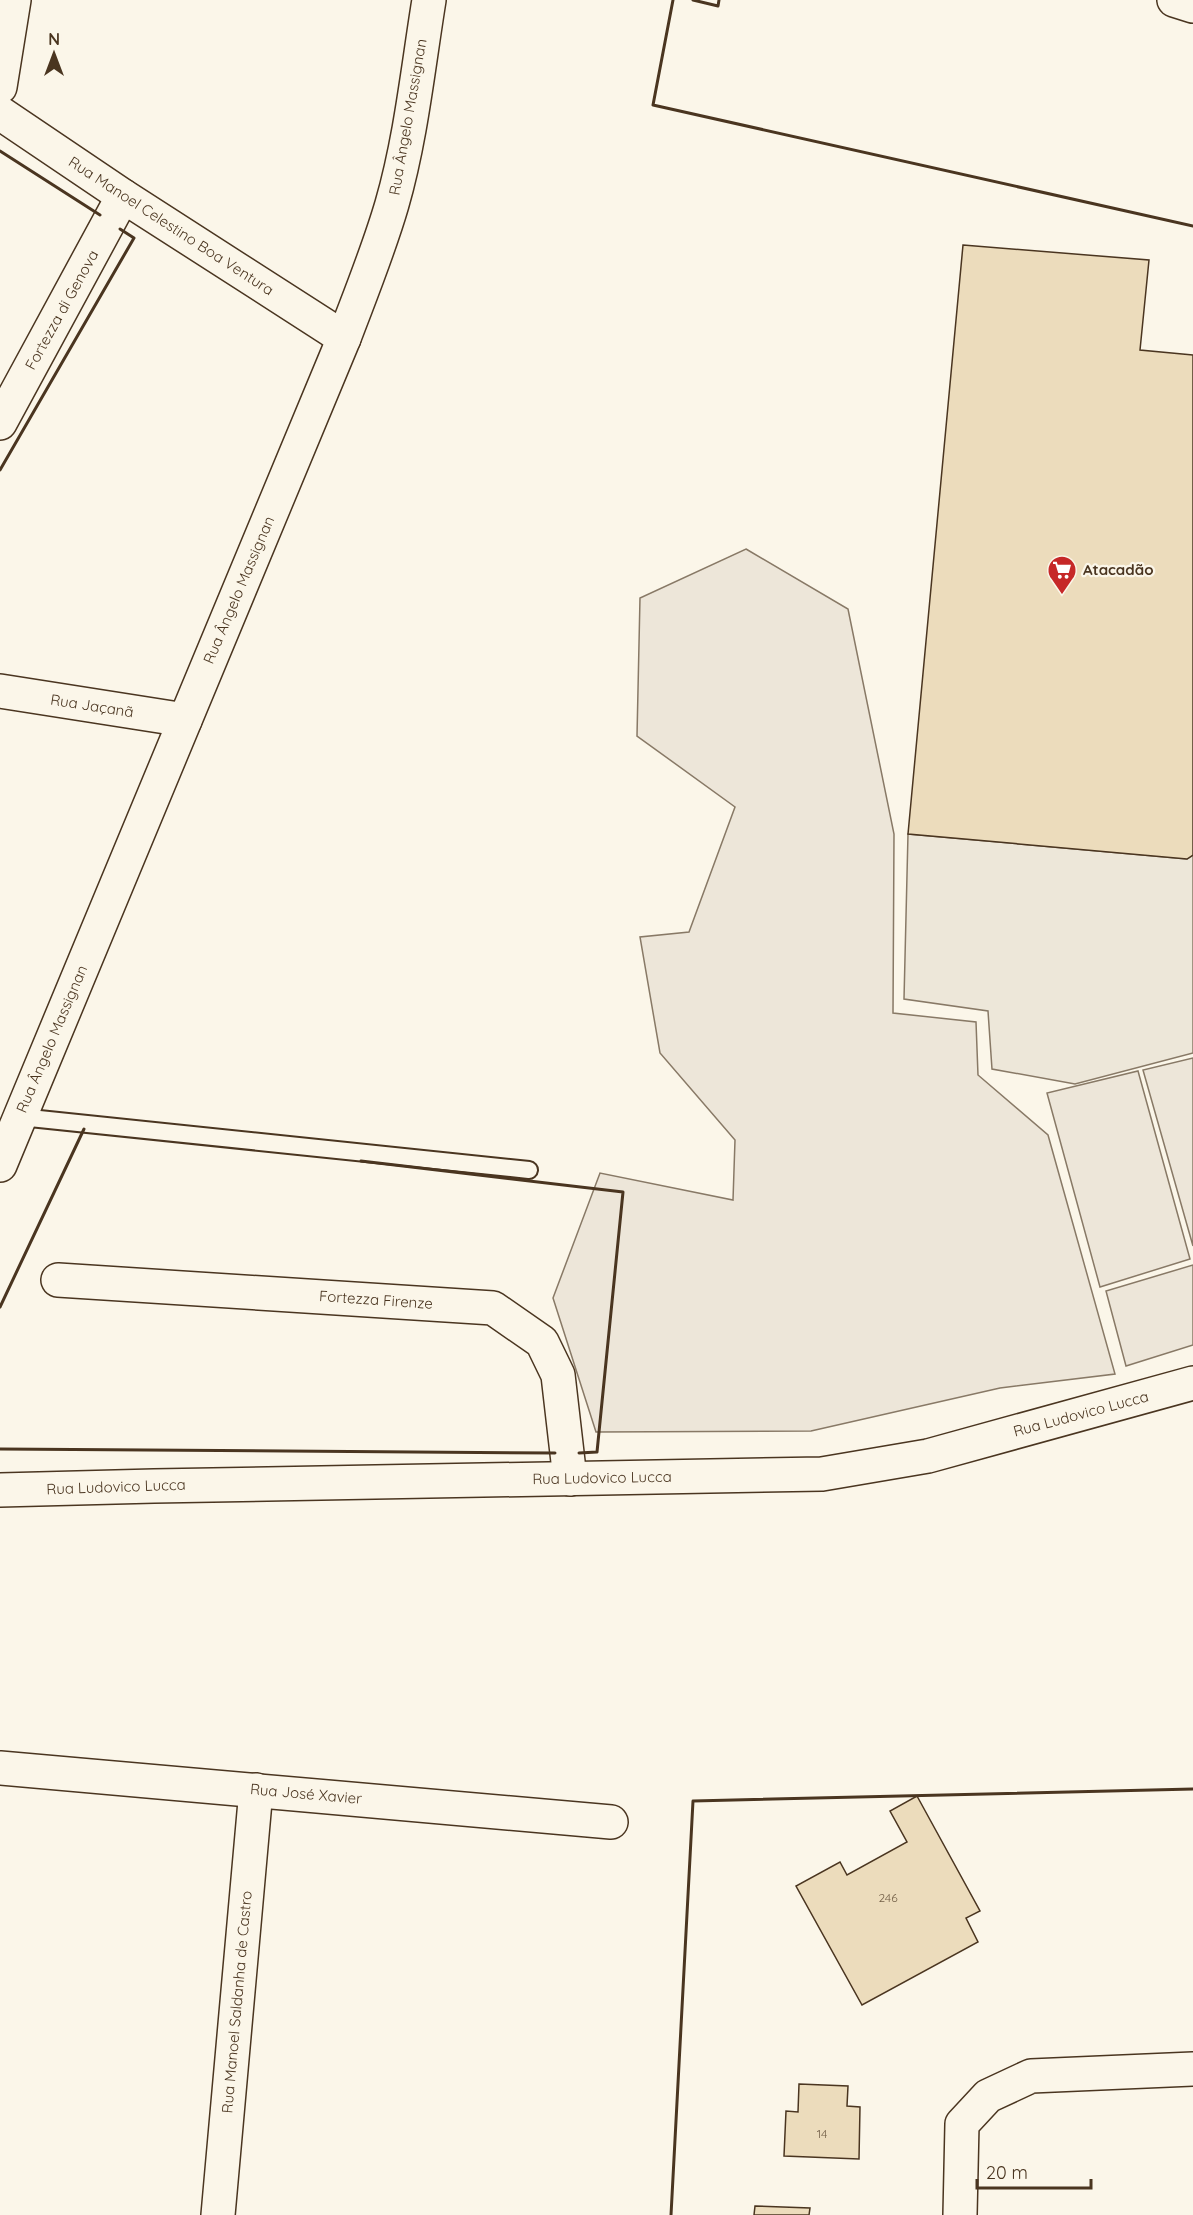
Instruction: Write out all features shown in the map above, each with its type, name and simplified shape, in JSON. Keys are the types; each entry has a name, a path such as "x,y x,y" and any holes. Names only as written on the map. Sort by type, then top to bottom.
{"street":[{"path":"0,87 14,0"},
{"name":"Rua Ângelo Massignan","path":"0,1165 10,1115 185,720 344,338 375,257 392,204 405,148 429,0"},
{"path":"1174,0 1193,6"},
{"name":"Rua Manoel Celestino Boa Ventura","path":"0,113 123,196 344,338"},
{"name":"Fortezza di Genova","path":"0,423 123,196"},
{"name":"Rua Jaçanã","path":"0,691 185,720"},
{"name":"Fortezza Firenze","path":"58,1280 493,1308 542,1342 558,1375 570,1479"},
{"name":"Rua Ludovico Lucca","path":"0,1491 154,1486 822,1474 928,1456 1193,1383"},
{"name":"Rua José Xavier","path":"0,1768 611,1822"},
{"name":"Rua Manoel Saldanha de Castro","path":"218,2215 256,1790"},
{"path":"960,2215 962,2124 988,2096 1031,2076 1193,2069"}],"lane":[{"path":"10,1115 529,1170"}],"shaded area":[{"path":"746,549 848,609 894,834 893,1013 976,1022 978,1075 1048,1135 1115,1374 1000,1388 811,1431 596,1432 553,1298 600,1173 733,1200 735,1140 660,1053 640,937 689,932 735,807 637,736 640,598"},
{"path":"908,834 1187,859 1193,855 1193,1053 1075,1084 992,1069 988,1011 904,999"},
{"path":"1193,1058 1193,1246 1143,1070"},
{"path":"1138,1071 1190,1259 1100,1287 1047,1093"},
{"path":"1193,1265 1193,1345 1126,1366 1106,1291"}],"building":[{"name":"Atacadão","path":"963,245 1149,260 1140,350 1193,355 1193,855 1187,859 908,834"},
{"path":"917,1796 980,1911 966,1918 978,1942 862,2005 796,1886 840,1862 847,1875 907,1842 890,1811"},
{"path":"799,2084 848,2086 847,2106 860,2107 859,2159 784,2156 786,2111 798,2112"},
{"path":"755,2206 810,2208 809,2215 754,2215"}],"wall":[{"path":"673,0 653,105 1193,226"},
{"path":"693,0 718,6 719,0"},
{"path":"0,151 100,215"},
{"path":"0,470 134,238 120,229"},
{"path":"0,1307 84,1129"},
{"path":"361,1161 623,1192 597,1452 579,1453"},
{"path":"0,1449 555,1453"},
{"path":"671,2215 693,1801 1193,1789"}],"place":[{"name":"Atacadão","path":"1062,596"}]}
